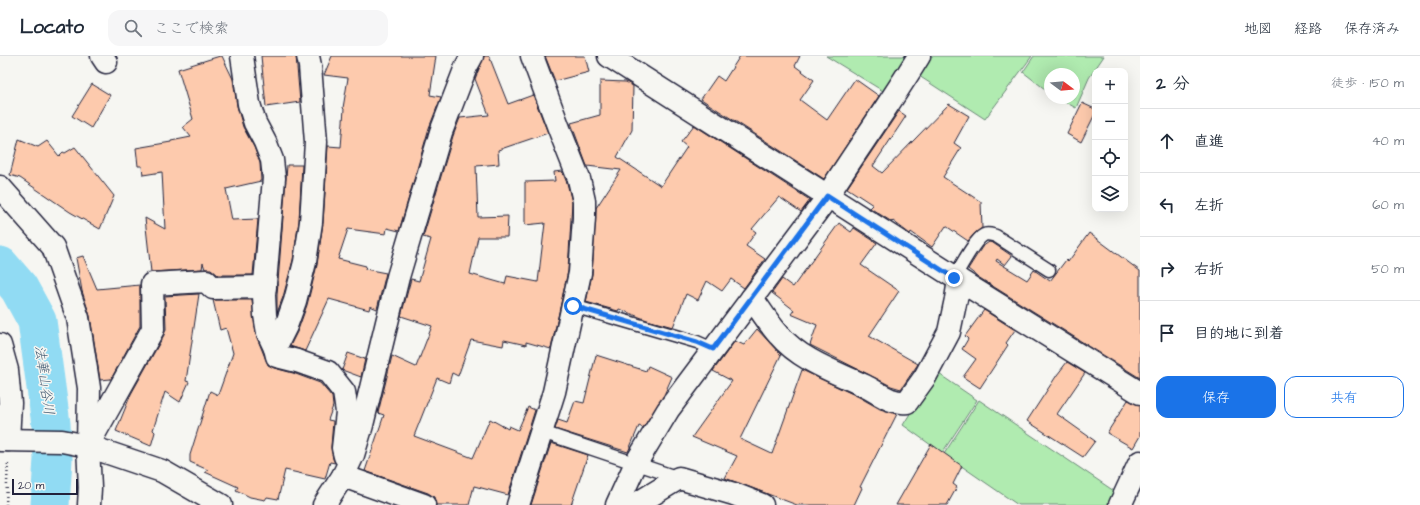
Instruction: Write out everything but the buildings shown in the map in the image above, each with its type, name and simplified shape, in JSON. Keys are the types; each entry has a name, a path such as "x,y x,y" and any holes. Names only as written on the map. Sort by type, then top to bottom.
{"street":[{"path":"242,56 249,104 254,122 265,142 272,160 274,178 265,287 265,315 268,333 275,348 276,356 297,361 328,372 344,392 348,412 343,448 345,471"},
{"path":"275,348 286,326 295,301 305,262 311,222 316,142 308,56"},
{"path":"324,505 353,455 362,425 398,277 437,147 466,67 472,56"},
{"path":"518,505 554,392 580,273 584,218 584,201 579,179 532,56"},
{"path":"609,56 631,63 827,196 956,279 1140,393"},
{"path":"616,505 636,463 668,410 827,196 919,56"},
{"path":"0,187 52,247 78,318 89,388 89,505"},
{"path":"752,298 779,336 796,351 817,364 866,387 887,399 900,403 907,402 926,377 949,332 956,299 956,279"},
{"path":"88,446 153,329 152,284 206,281 213,288 265,287"},
{"path":"0,345 7,370 10,403 4,440 62,441 88,446 162,471 221,505"},
{"path":"1120,505 1140,462"},
{"path":"345,471 424,505"},
{"path":"635,505 679,478 734,494 762,505"}],"lane":[{"path":"956,279 975,244 983,236 990,234 996,236 1049,270"},
{"path":"573,306 697,342 713,349"},
{"path":"542,432 679,478"}],"path":[{"path":"4,440 6,505"}],"green space":[{"path":"826,56 913,56 887,92"},
{"path":"930,56 1032,56 985,119 916,74"},
{"path":"1034,56 1104,56 1096,68 1092,68 1092,74 1080,99 1080,68 1044,68 1044,88 1023,72"},
{"path":"1069,104 1078,104 1076,108"},
{"path":"936,372 977,400 942,453 903,425"},
{"path":"979,400 1117,493 1112,505 1018,505 944,454"}],"waterway":[{"name":"法華山谷川","path":"0,266 19,288 37,321 51,424 53,459 50,505"}],"route":[{"path":"573,306 697,342 713,349 827,196 954,278"}]}
